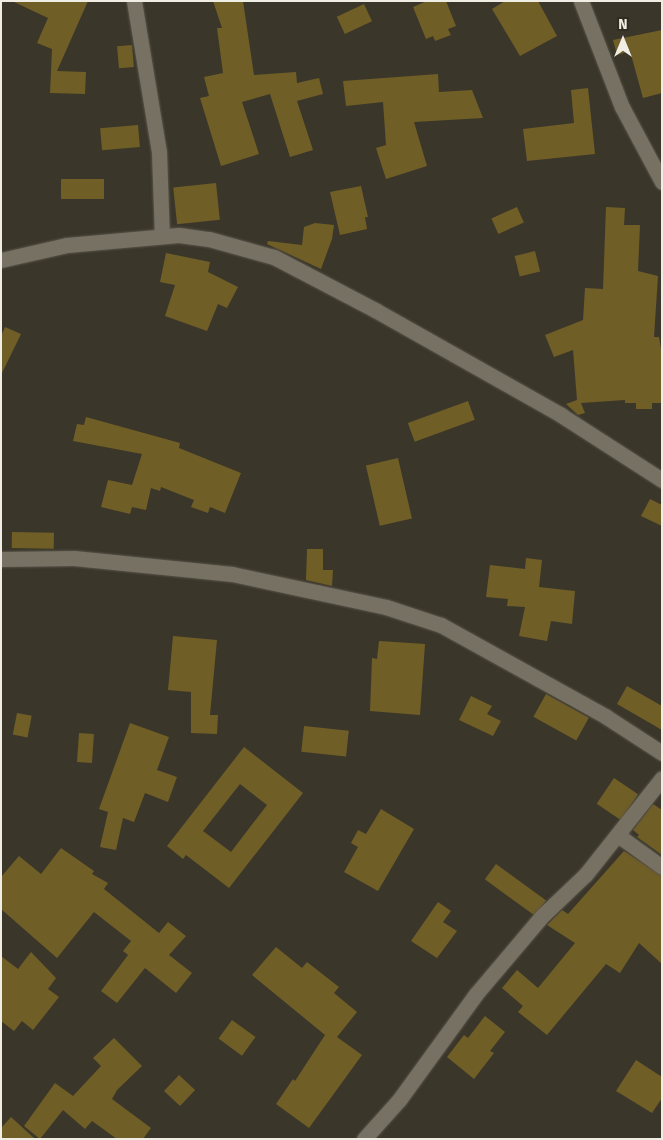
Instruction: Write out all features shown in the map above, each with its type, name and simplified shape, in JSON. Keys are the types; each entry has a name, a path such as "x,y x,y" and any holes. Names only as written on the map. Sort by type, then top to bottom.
{"street":[{"path":"134,1 158,143 162,236"},
{"path":"581,1 622,107 662,182"},
{"path":"1,260 67,245 162,236 209,239 274,257 374,310 560,415 662,480"},
{"path":"1,559 74,558 232,574 386,607 441,625 605,716 662,753"},
{"path":"364,1139 399,1100 476,994 542,916 586,874 619,836 662,778"},
{"path":"619,836 662,867"}],"building":[{"path":"12,1 88,1 57,71 86,72 85,94 50,93 52,49 37,43 48,18"},
{"path":"213,1 243,1 254,75 296,72 297,83 319,78 323,94 297,101 313,150 290,157 270,94 242,102 259,154 221,166 200,98 209,96 204,77 223,73 217,28 222,28"},
{"path":"427,1 446,1 456,26 448,29 451,35 435,41 433,36 426,39 413,7"},
{"path":"505,1 538,1 557,36 520,56 492,9"},
{"path":"364,4 372,21 345,34 337,17"},
{"path":"662,30 662,93 643,98 630,51 617,55 613,40"},
{"path":"132,45 134,67 119,68 117,46"},
{"path":"438,74 439,92 472,90 483,118 414,122 427,166 386,179 376,148 386,145 383,102 346,106 343,81"},
{"path":"588,88 595,154 527,161 523,129 574,123 571,90"},
{"path":"138,125 140,147 102,150 100,128"},
{"path":"61,179 104,179 104,199 61,199"},
{"path":"216,183 220,220 177,224 173,187"},
{"path":"361,186 368,217 365,217 367,229 340,235 330,192"},
{"path":"517,207 524,223 498,234 491,218"},
{"path":"606,207 625,208 624,225 640,225 638,271 658,276 654,337 659,337 662,355 662,403 652,403 652,409 636,409 636,403 625,403 625,400 581,403 585,413 578,415 566,404 577,400 573,350 554,357 545,335 583,320 585,288 603,289"},
{"path":"315,223 334,225 332,239 321,269 267,244 268,241 302,245 304,227"},
{"path":"535,251 540,271 520,276 515,256"},
{"path":"166,253 210,262 208,272 238,287 227,308 218,304 207,331 165,316 175,285 160,282"},
{"path":"5,327 21,334 1,375 1,336"},
{"path":"468,401 475,420 415,442 408,423"},
{"path":"86,417 180,443 179,448 241,473 225,513 210,507 208,513 191,507 194,500 161,487 160,491 151,488 146,510 132,507 130,514 101,507 108,480 132,485 142,454 73,441 77,424 84,425"},
{"path":"398,458 412,518 380,526 366,465"},
{"path":"650,499 662,505 662,526 641,516"},
{"path":"12,532 54,533 54,549 12,548"},
{"path":"307,549 323,549 323,570 333,570 332,586 306,580"},
{"path":"526,558 542,560 539,587 575,591 572,624 551,621 547,641 519,636 525,607 507,606 508,599 486,597 490,565 525,569"},
{"path":"173,636 217,640 210,715 218,715 217,734 191,733 191,692 168,690"},
{"path":"379,641 425,644 420,715 370,711 372,658 377,659"},
{"path":"627,686 662,706 662,730 617,704"},
{"path":"546,694 589,718 576,740 533,717"},
{"path":"471,696 492,706 487,714 501,721 493,736 459,720"},
{"path":"17,713 32,716 28,737 13,735"},
{"path":"130,723 169,737 157,770 177,777 168,802 145,793 134,822 123,818 116,850 100,847 108,812 99,809"},
{"path":"304,726 349,731 346,757 301,752"},
{"path":"79,733 94,734 92,763 77,762"},
{"path":"244,747 303,793 229,888 186,855 183,859 167,846","holes":["240,784 267,805 231,852 203,831"]},
{"path":"614,778 638,794 621,820 597,804"},
{"path":"653,804 662,810 662,855 637,837 639,835 633,830"},
{"path":"381,809 414,829 378,891 344,872 358,847 351,843 358,830 366,834"},
{"path":"61,848 94,871 92,874 108,883 104,889 159,933 168,922 186,936 169,955 192,973 176,993 145,968 117,1003 101,991 128,955 123,951 131,941 94,912 57,958 1,909 1,877 19,856 41,874"},
{"path":"624,851 662,876 662,964 639,943 620,973 606,964 547,1035 518,1012 523,1006 502,988 517,970 538,988 575,943 547,925 562,910 568,914"},
{"path":"496,864 546,900 535,916 485,879"},
{"path":"438,902 451,911 443,922 457,931 437,958 411,941"},
{"path":"276,947 302,968 307,962 339,987 334,993 357,1012 337,1037 362,1055 309,1128 276,1104 293,1079 295,1081 325,1035 252,975"},
{"path":"31,952 56,978 48,989 59,997 33,1030 22,1021 14,1031 1,1021 1,956 18,969"},
{"path":"485,1016 505,1032 490,1051 494,1053 474,1079 447,1057 464,1035 468,1038"},
{"path":"232,1020 255,1037 242,1056 218,1039"},
{"path":"114,1038 142,1066 117,1090 112,1099 151,1128 143,1139 117,1139 92,1121 85,1129 63,1110 40,1139 24,1126 55,1083 73,1096 101,1066 93,1058"},
{"path":"636,1060 662,1077 662,1098 652,1113 616,1091"},
{"path":"179,1075 195,1090 180,1106 164,1091"},
{"path":"11,1117 35,1139 1,1139 1,1128"}]}
